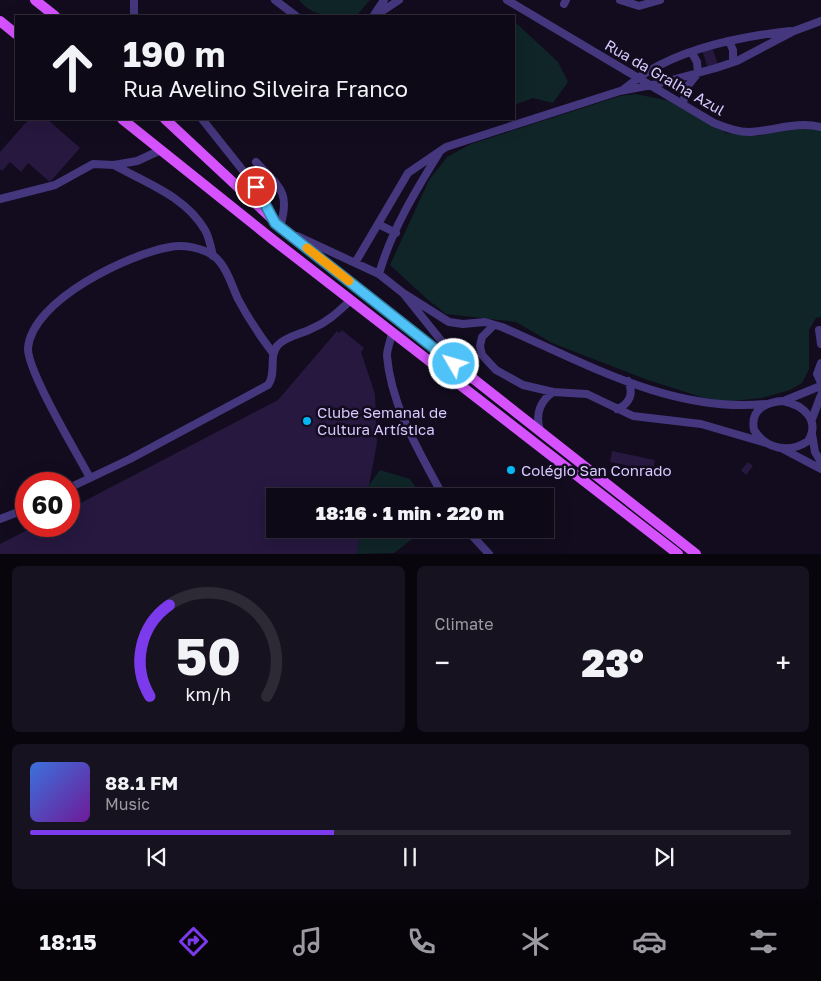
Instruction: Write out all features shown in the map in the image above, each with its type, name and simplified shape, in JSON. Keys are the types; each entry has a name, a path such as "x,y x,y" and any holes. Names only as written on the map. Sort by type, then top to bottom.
{"main road":[{"path":"34,0 44,15"},
{"path":"34,0 54,15"},
{"path":"3,23 15,31"},
{"path":"123,120 392,333 678,554"},
{"path":"166,120 280,227 696,554"}],"street":[{"path":"134,0 134,15"},
{"path":"276,0 295,15"},
{"path":"375,15 384,0"},
{"path":"376,15 399,0"},
{"name":"Rua da Gralha Azul","path":"507,0 649,86 714,123 731,130 747,132 799,125 821,126"},
{"path":"620,0 639,6 660,0"},
{"path":"355,263 408,173 455,143 620,91 649,86 733,62 794,31 821,21"},
{"path":"620,91 650,70 692,53 742,37 794,31"},
{"path":"729,41 733,50 733,62"},
{"path":"683,104 686,88 698,73 697,62 692,53"},
{"path":"203,120 256,187 280,227 379,274 403,293 449,322 463,324 480,322 494,325 628,381 666,395 699,402 731,406 765,404 782,401 821,388"},
{"path":"0,199 55,185 93,164 114,165 137,161 161,150"},
{"path":"379,274 410,203 439,153"},
{"path":"256,162 283,191 286,210 280,227"},
{"path":"114,165 157,186 188,210 206,232 213,256"},
{"path":"378,224 396,233"},
{"path":"80,483 90,478 268,386 272,380 273,353 257,332 238,298 225,269 213,256 198,248 172,246 139,256 95,276 51,306 39,320 28,346 29,356 44,391 90,478"},
{"path":"403,293 468,374"},
{"path":"273,353 286,339 314,328 334,316 351,300"},
{"path":"494,325 486,330 480,341 480,351 484,360 514,381 553,392 587,394 642,418 676,420 720,428 783,449 821,469"},
{"path":"819,330 821,344"},
{"path":"392,333 387,354 393,386 414,440 438,488"},
{"path":"821,363 817,374 821,383"},
{"path":"618,409 630,400 631,389 628,381"},
{"path":"540,430 538,416 540,407 553,392"},
{"path":"821,395 812,419 813,446 821,462"},
{"path":"782,401 800,407 812,419"},
{"path":"765,404 758,409 753,423 759,437 766,443"},
{"path":"783,449 801,445 812,434"},
{"path":"0,519 15,515"},
{"path":"474,538 487,553"}],"green space":[{"path":"299,0 370,0 358,14 350,15 326,15 305,6"},
{"path":"515,22 558,62 568,82 553,103 533,98 515,105"},
{"path":"636,94 670,101 726,133 757,136 799,128 821,129 821,317 816,318 809,330 809,369 802,383 790,390 762,398 732,401 710,400 645,379 552,343 516,322 446,314 390,265 429,180 447,157 471,144 620,96"},
{"path":"380,470 410,479 416,488 368,488"},
{"path":"360,538 414,538 394,553 357,554"}],"building":[{"path":"712,47 718,65 708,69 702,50"},
{"path":"28,120 48,120 80,148 50,182 28,163 21,172 10,162 2,171 0,169 0,152"},
{"name":"Clube Semanal de Cultura Artística","path":"342,330 364,348 361,352 375,394 377,443 369,488 266,488 266,538 360,538 357,554 0,554 0,544 15,536 80,537 80,503 278,400 337,331 339,333"},
{"path":"612,451 655,460 653,471 610,462"},
{"path":"748,462 753,466 746,475 741,470"}],"slow traffic":[{"path":"307,248 349,281"}],"place":[{"name":"Clube Semanal de Cultura Artística","path":"307,421"},
{"name":"Colégio San Conrado","path":"511,470"}],"route":[{"path":"256,187 275,223 454,364"}]}
